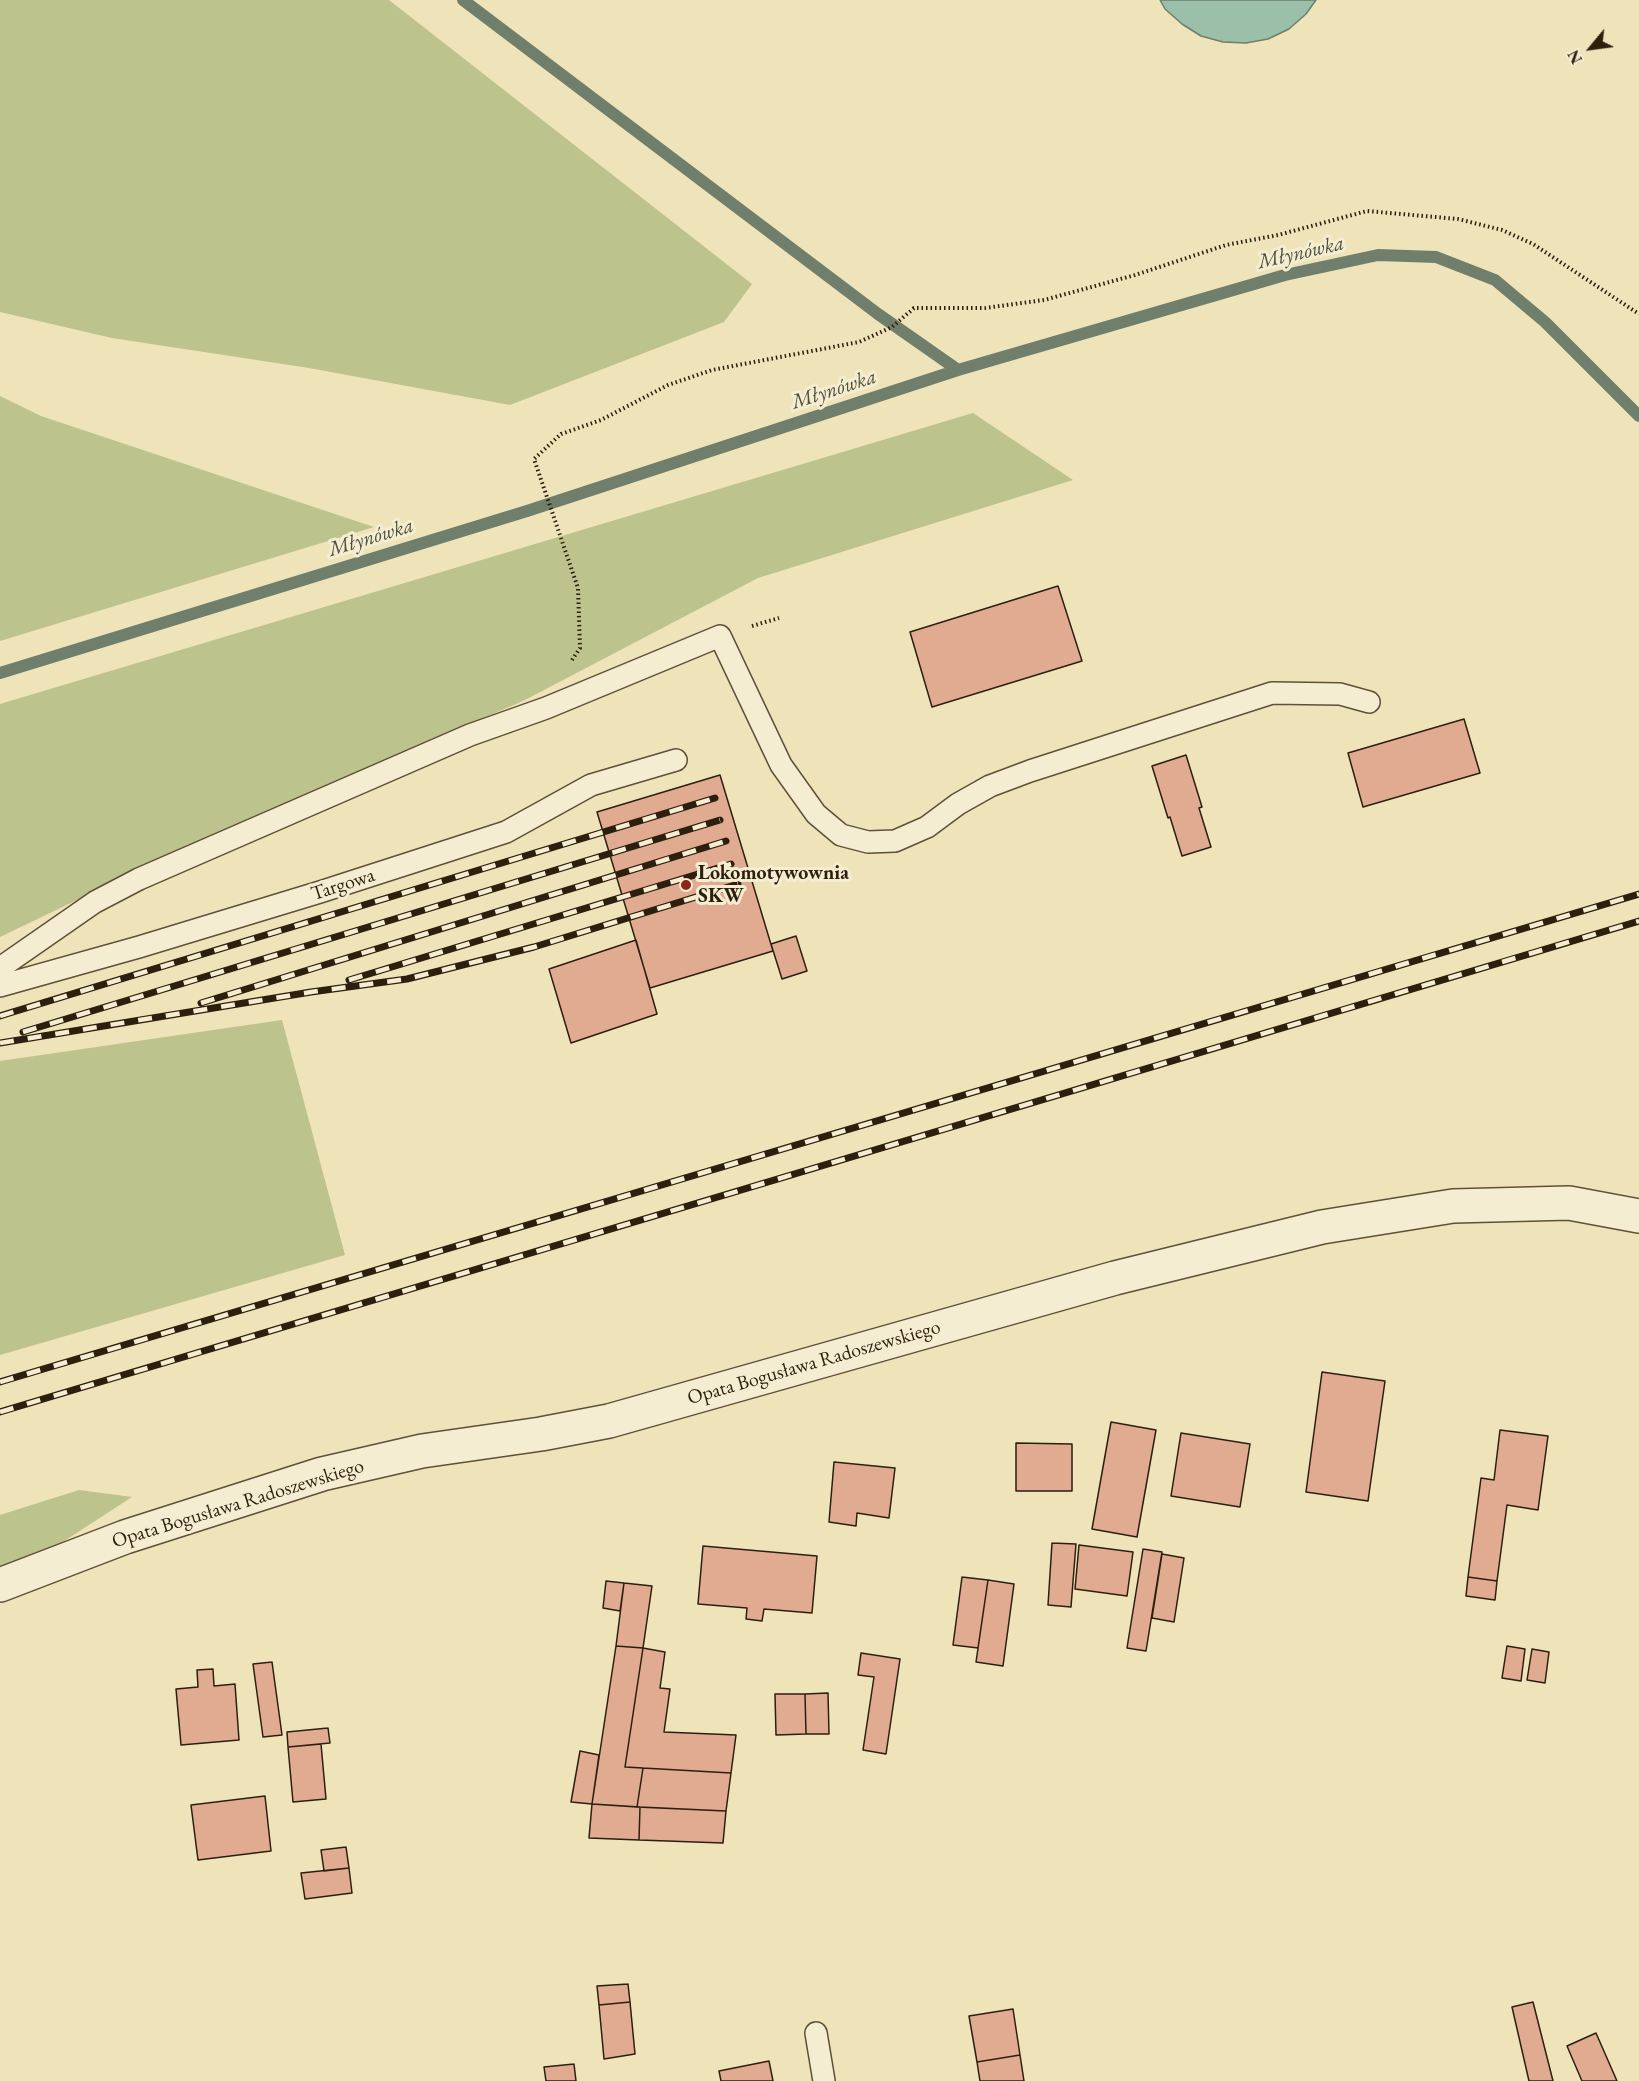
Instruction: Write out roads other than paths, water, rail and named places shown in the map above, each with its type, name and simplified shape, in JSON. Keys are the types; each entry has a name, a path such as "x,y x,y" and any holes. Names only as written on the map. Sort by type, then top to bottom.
{"street":[{"name":"Opata Bogusława Radoszewskiego","path":"0,1585 125,1537 322,1474 422,1452 609,1421 1115,1278 1322,1227 1453,1206 1569,1203 1639,1216"}],"lane":[{"path":"0,968 95,902 139,879 470,735 546,708 720,636 781,765 816,814 841,835 868,842 895,841 927,826 958,804 990,786 1030,771 1272,693 1340,694 1369,702"},
{"name":"Targowa","path":"0,986 309,896 506,832 591,786 676,760"},
{"path":"816,2033 824,2081"}],"waterway":[{"path":"463,0 878,314 958,370"},
{"name":"Młynówka","path":"0,673 527,511 958,370 1285,275 1378,255 1436,257 1495,280 1545,322 1639,416"}],"railway":[{"path":"0,1016 715,798"},
{"path":"23,1032 720,820"},
{"path":"201,1003 726,841"},
{"path":"349,980 731,864"},
{"path":"0,1043 311,992 407,979 534,947 738,884"},
{"path":"0,1382 1639,894"},
{"path":"0,1412 1639,921"}],"place":[{"name":"Lokomotywownia SKW","path":"686,885"}]}
